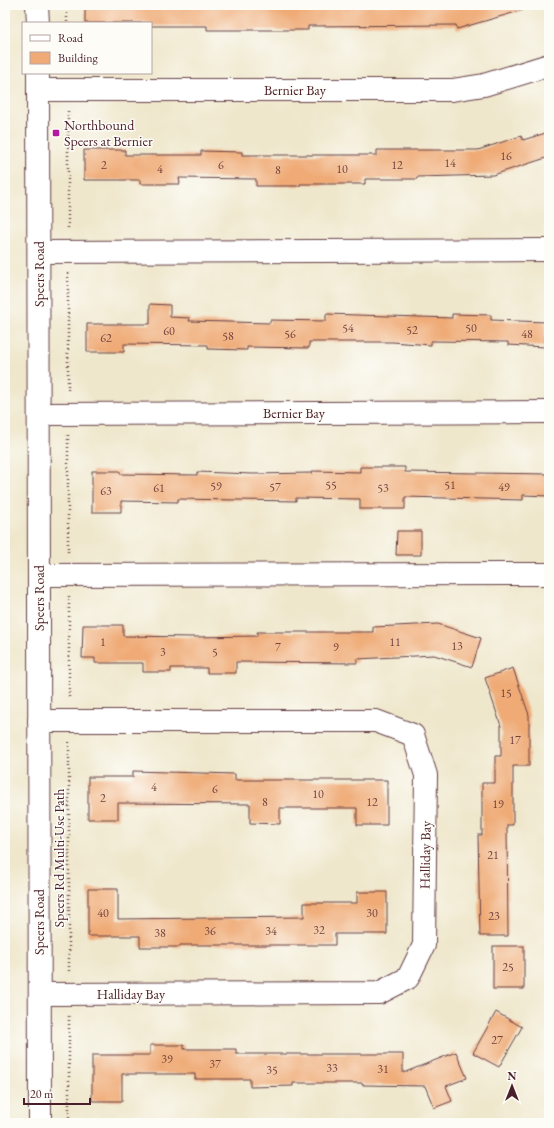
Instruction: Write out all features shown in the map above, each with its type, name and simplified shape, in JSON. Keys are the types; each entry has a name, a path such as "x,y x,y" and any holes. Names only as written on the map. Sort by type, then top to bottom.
{"street":[{"path":"38,5 38,22"},
{"name":"Bernier Bay","path":"38,82 452,90 484,84 549,65"},
{"name":"Speers Road","path":"38,82 40,414 40,1123"},
{"path":"39,252 549,250"},
{"name":"Bernier Bay","path":"40,414 549,412"},
{"path":"39,575 549,574"},
{"name":"Halliday Bay","path":"39,721 376,721 413,736 426,775 424,946 408,978 379,993 40,994"}],"path":[{"path":"67,5 67,22"},
{"path":"68,110 68,236"},
{"path":"68,268 68,393"},
{"path":"68,434 68,559"},
{"path":"69,590 69,701"},
{"name":"Speers Rd Multi-Use Path","path":"69,734 69,974"},
{"path":"69,1014 69,1123"}],"building":[{"path":"85,5 522,5 523,10 457,29 456,25 308,26 308,30 207,30 207,26 152,26 152,22 85,22"},
{"path":"549,132 549,157 493,175 417,177 417,179 365,179 365,184 300,184 300,186 256,186 256,179 179,178 180,184 140,184 140,180 84,180 84,150 125,150 125,155 201,155 201,151 242,152 242,155 377,155 377,150 478,150 521,136 523,140"},
{"path":"150,304 170,305 170,317 190,318 189,321 270,323 270,320 326,321 326,314 452,318 452,314 491,315 491,320 546,322 545,347 508,345 508,342 431,341 431,345 392,342 309,342 309,348 247,347 247,350 208,349 208,345 124,344 124,352 87,352 87,324 150,324"},
{"path":"360,467 405,467 405,472 549,474 549,496 523,495 523,500 405,497 405,509 360,509 360,499 296,498 296,501 178,499 178,502 121,501 121,512 92,512 92,471 120,471 120,474 197,475 197,472 253,474 312,473 312,471 360,472"},
{"path":"397,531 421,531 421,555 396,555"},
{"path":"438,624 481,638 472,667 434,655 357,659 357,663 236,662 236,673 207,673 207,668 171,668 171,672 143,672 143,663 95,663 95,658 82,658 83,625 123,625 123,636 194,637 257,636 257,632 373,632 373,627"},
{"path":"513,668 529,715 529,766 513,766 513,825 507,825 508,936 480,936 478,835 482,835 482,783 495,783 495,756 501,756 501,726 485,678"},
{"path":"133,771 235,774 235,780 387,780 387,825 357,825 357,808 280,808 280,824 250,823 250,804 118,803 118,819 88,819 88,777 133,777"},
{"path":"88,889 118,889 118,919 304,917 304,903 357,903 357,892 387,892 387,934 335,934 335,945 180,945 180,947 140,947 140,936 88,936"},
{"path":"493,946 524,946 524,989 493,989"},
{"path":"496,1012 522,1027 499,1067 473,1053"},
{"path":"150,1045 184,1045 184,1049 236,1049 236,1054 403,1054 403,1073 456,1052 467,1078 446,1086 452,1101 434,1108 425,1086 363,1085 363,1083 293,1083 293,1086 250,1087 250,1079 195,1079 195,1074 122,1074 122,1101 92,1101 92,1055 150,1055"}],"place":[{"name":"Northbound Speers at Bernier","path":"56,133"}]}
